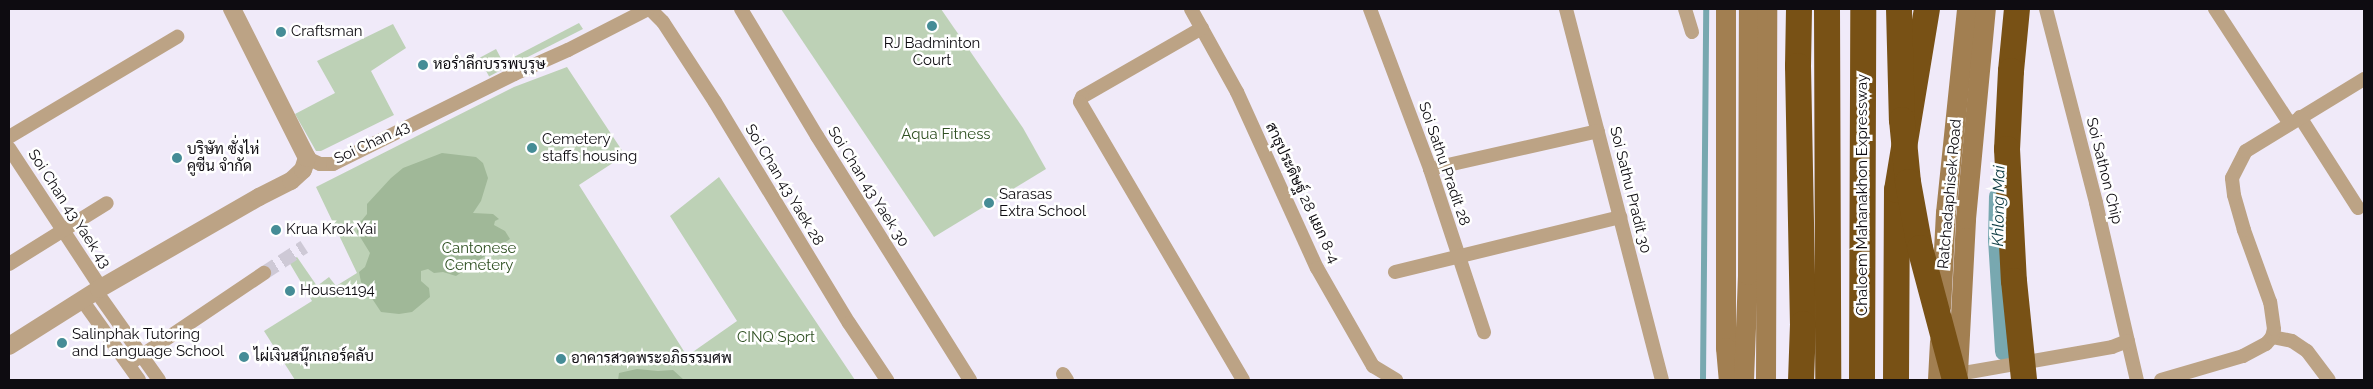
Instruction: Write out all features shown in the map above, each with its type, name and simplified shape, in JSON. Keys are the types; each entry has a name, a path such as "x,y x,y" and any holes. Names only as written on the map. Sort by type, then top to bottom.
{"highway":[{"path":"1799,9 1798,66 1803,324 1801,380"},
{"path":"1827,9 1828,380"},
{"name":"Chaloem Mahanakhon Expressway","path":"1862,380 1863,9"},
{"path":"1899,9 1902,120 1908,182 1920,248 1957,378"},
{"path":"1896,380 1896,190 1927,9"},
{"path":"2018,9 2011,71 2007,149 2014,281 2024,380"}],"main road":[{"path":"1726,9 1726,348 1729,380"},
{"path":"1744,380 1748,276 1749,9"},
{"path":"1766,380 1767,9"},
{"name":"Ratchadaphisek Road","path":"1938,380 1946,213 1967,9"},
{"name":"Ratchadaphisek Road","path":"1957,378 1966,219 1986,9"}],"street":[{"path":"9,346 93,293 259,197 291,181 303,170 307,158 232,9"},
{"name":"Soi Chan 43","path":"307,158 320,164 333,164 649,9"},
{"name":"Soi Chan 43 Yaek 28","path":"649,9 662,22 715,102 849,323 887,380"},
{"name":"Soi Chan 43 Yaek 30","path":"741,9 822,144 970,380"},
{"name":"สาธุประดิษฐ์ 28 แยก 8-4","path":"1191,9 1237,92 1317,268 1373,366 1396,380"},
{"name":"Soi Sathu Pradit 28","path":"1370,9 1430,169 1484,332"},
{"name":"Soi Sathu Pradit 30","path":"1566,9 1662,380"},
{"path":"1685,9 1692,32"},
{"name":"Soi Sathon Chip","path":"2046,9 2137,380"},
{"path":"2215,9 2358,208"},
{"path":"1202,28 1082,97 1080,102 1240,379"},
{"path":"9,137 177,37"},
{"path":"2162,380 2243,356 2266,344 2272,337 2274,329 2270,302 2244,230 2234,195 2232,178 2246,151 2364,79"},
{"path":"1430,169 1598,131"},
{"name":"Soi Chan 43 Yaek 43","path":"9,148 65,231 93,293"},
{"path":"9,264 65,231 107,203"},
{"path":"1395,272 1620,217"},
{"path":"129,364 264,273"},
{"path":"93,293 159,380"},
{"path":"93,293 139,380"},
{"path":"2272,337 2292,341 2307,351 2329,380"},
{"path":"1957,378 2112,347 2128,341"}],"green space":[{"name":"Aqua Fitness","path":"781,9 941,9 1023,128 1046,169 934,237"},
{"path":"579,23 583,29 512,65 510,59"},
{"path":"393,24 406,48 371,71 394,115 321,151 316,151 295,114 335,93 317,61"},
{"path":"496,49 506,68 489,76 479,58"},
{"name":"Cantonese Cemetery","path":"567,67 625,155 579,185 687,356 737,321 670,216 719,177 855,380 295,380 264,331 312,301 289,262 297,257 317,286 329,277 336,286 357,273 316,187 514,87"},
{"path":"442,153 476,157 483,163 488,178 481,201 473,213 493,214 499,219 495,221 494,225 505,231 510,239 456,276 443,272 434,273 428,269 421,271 421,281 429,288 430,297 412,312 399,314 381,312 361,282 359,272 365,267 370,253 357,232 358,225 367,214 367,204 391,178 403,168"},
{"path":"637,369 673,370 684,380 618,380 619,373"}],"waterway":[{"path":"1703,380 1706,9"},
{"name":"Khlong Mai","path":"1998,196 1997,239 2004,351"}],"tunnel":[{"path":"264,273 304,247"}],"place":[{"name":"RJ Badminton Court","path":"932,26"},
{"name":"Craftsman","path":"281,32"},
{"name":"หอรำลึกบรรพบุรุษ","path":"423,65"},
{"name":"Cemetery staffs housing","path":"532,148"},
{"name":"บริษัท ซั่งไห่ คูซีน จำกัด","path":"177,158"},
{"name":"Sarasas Extra School","path":"989,203"},
{"name":"Krua Krok Yai","path":"276,230"},
{"name":"House1194","path":"290,291"},
{"name":"Salinphak Tutoring and Language School","path":"62,343"},
{"name":"ไผ่เงินสนุ๊กเกอร์คลับ","path":"244,357"},
{"name":"อาคารสวดพระอภิธรรมศพ","path":"561,359"}],"park label":[{"name":"CINQ Sport","path":"776,338"}]}
